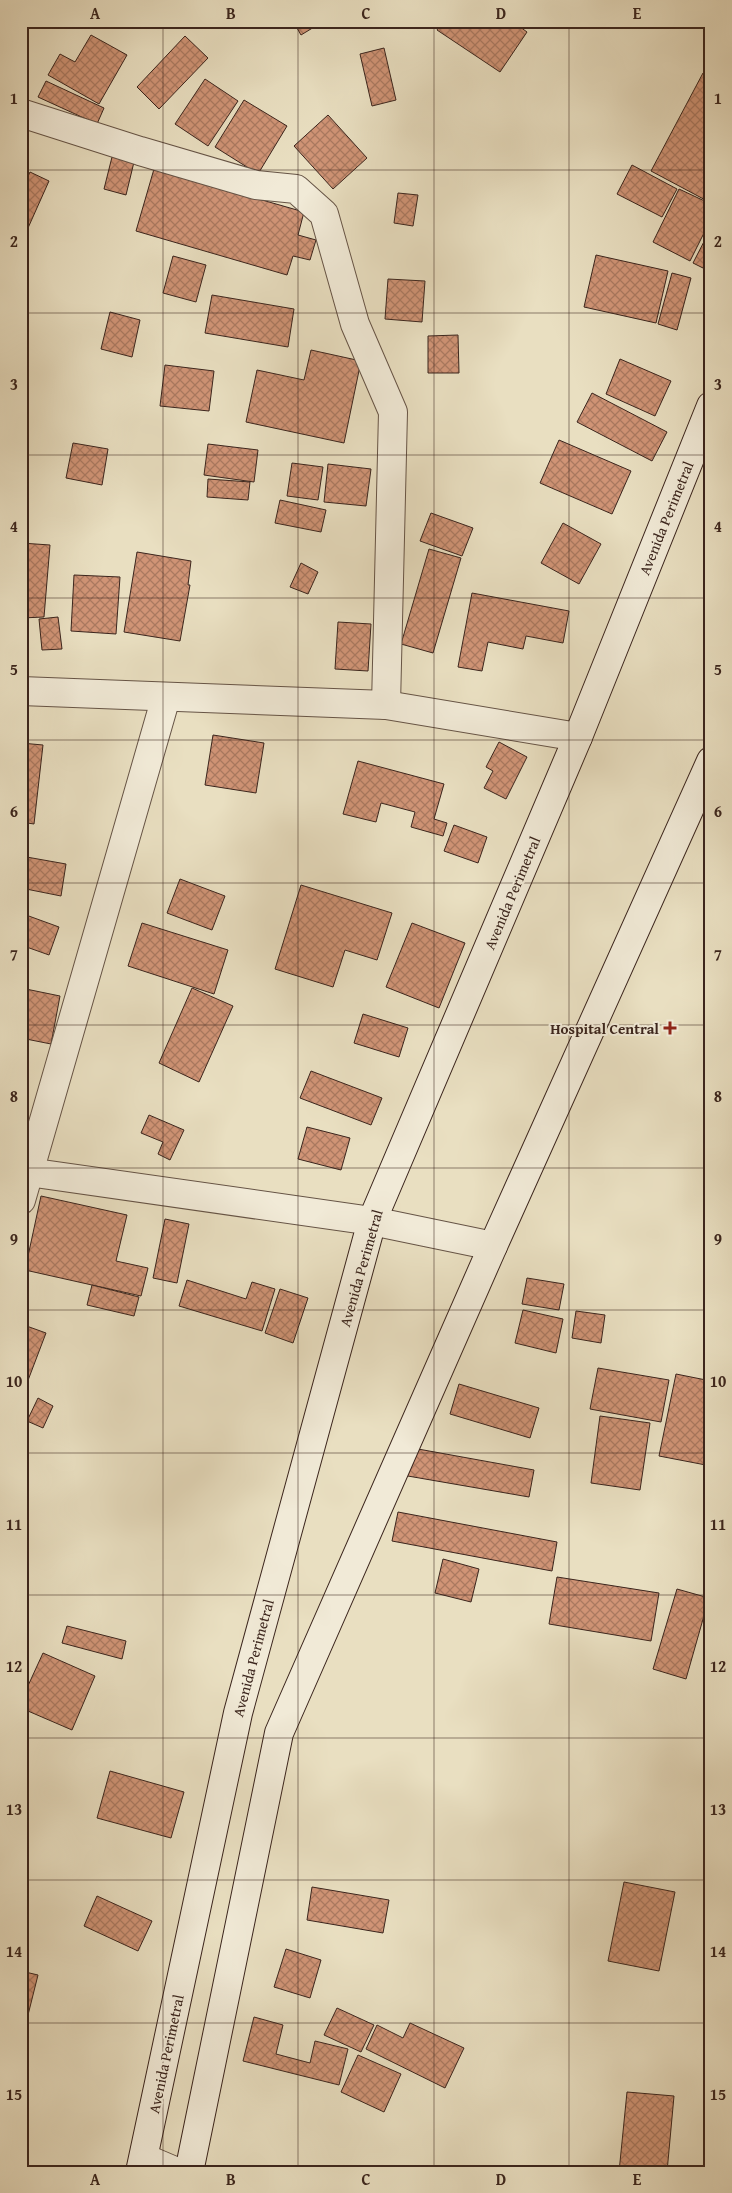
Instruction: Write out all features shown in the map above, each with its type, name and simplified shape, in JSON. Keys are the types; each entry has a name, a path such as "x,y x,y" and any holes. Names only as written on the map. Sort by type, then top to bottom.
{"main road":[{"path":"21,113 256,185 296,189 324,214 354,324 392,412 386,705"},
{"name":"Avenida Perimetral","path":"142,2165 238,1713 372,1221 578,737 711,406"},
{"path":"21,691 386,705 578,737"},
{"path":"21,1200 25,1171 166,697"},
{"path":"189,2172 279,1733 493,1246 711,761"},
{"path":"25,1171 372,1221 493,1246"},
{"path":"142,2165 177,2172"}],"building":[{"path":"293,21 324,21 301,35"},
{"path":"443,21 512,21 527,32 500,72 437,30"},
{"path":"91,35 127,55 99,104 48,75 60,54 75,62"},
{"path":"185,36 208,58 159,109 137,87"},
{"path":"384,48 396,100 372,106 360,54"},
{"path":"703,73 711,77 711,203 651,171"},
{"path":"205,79 238,101 208,146 175,124"},
{"path":"46,81 104,108 97,124 38,97"},
{"path":"244,100 287,126 258,174 215,147"},
{"path":"328,115 367,158 333,189 294,146"},
{"path":"112,157 134,162 126,195 104,189"},
{"path":"632,165 677,189 662,217 617,194"},
{"path":"154,169 304,212 298,235 316,240 310,260 293,256 287,275 136,231"},
{"path":"30,172 49,181 28,228 21,225 21,191"},
{"path":"679,189 711,204 711,219 690,261 653,242"},
{"path":"398,193 418,195 413,226 394,223"},
{"path":"711,228 711,272 693,263"},
{"path":"596,255 668,271 656,323 584,307"},
{"path":"173,256 206,265 196,302 163,293"},
{"path":"672,273 691,278 677,330 658,324"},
{"path":"388,279 425,281 422,322 385,319"},
{"path":"212,295 294,309 288,347 205,333"},
{"path":"110,312 140,320 132,357 101,349"},
{"path":"458,335 459,373 428,373 428,336"},
{"path":"311,350 361,361 344,443 246,422 257,370 304,380"},
{"path":"620,359 671,381 655,416 606,394"},
{"path":"165,365 214,371 209,411 160,406"},
{"path":"592,393 667,432 652,461 577,422"},
{"path":"559,440 631,471 612,514 540,483"},
{"path":"73,443 108,449 102,485 66,478"},
{"path":"208,444 258,450 254,482 204,475"},
{"path":"292,463 323,467 318,500 287,496"},
{"path":"328,464 371,469 366,506 324,502"},
{"path":"208,479 250,482 248,500 207,497"},
{"path":"280,500 326,510 321,532 275,523"},
{"path":"431,513 473,528 462,556 420,541"},
{"path":"563,523 601,544 579,584 541,563"},
{"path":"21,543 50,545 44,617 21,618"},
{"path":"429,549 461,558 433,653 401,644"},
{"path":"137,552 191,561 188,585 190,585 180,641 124,632"},
{"path":"301,563 318,572 308,594 290,587"},
{"path":"74,575 120,577 116,634 71,631"},
{"path":"472,593 569,611 563,643 526,636 523,649 488,642 482,671 458,667"},
{"path":"58,617 62,649 42,650 39,619"},
{"path":"338,622 371,624 368,671 335,669"},
{"path":"213,735 264,743 256,793 205,785"},
{"path":"499,742 527,757 506,799 484,788 493,771 486,767"},
{"path":"21,743 43,745 34,824 21,822"},
{"path":"358,761 444,784 434,819 447,823 443,836 411,827 415,812 381,803 376,822 343,814"},
{"path":"454,825 487,837 478,863 444,851"},
{"path":"21,856 66,864 61,896 21,888"},
{"path":"180,879 225,896 212,930 167,913"},
{"path":"301,885 392,913 377,960 345,950 333,987 275,969"},
{"path":"26,915 59,927 49,955 21,945 21,929"},
{"path":"142,923 228,950 214,994 128,966"},
{"path":"412,923 465,943 439,1008 386,987"},
{"path":"21,988 60,996 51,1044 21,1038"},
{"path":"192,988 233,1006 199,1082 159,1063"},
{"path":"363,1014 408,1028 399,1057 354,1043"},
{"path":"311,1071 382,1098 371,1125 300,1098"},
{"path":"149,1115 184,1130 170,1160 158,1154 163,1142 141,1133"},
{"path":"307,1127 350,1138 341,1170 298,1159"},
{"path":"41,1196 127,1215 116,1261 148,1268 141,1296 25,1270"},
{"path":"165,1219 189,1224 177,1283 153,1278"},
{"path":"527,1278 564,1284 559,1310 522,1304"},
{"path":"187,1280 246,1299 252,1282 275,1289 262,1331 179,1306"},
{"path":"92,1285 139,1297 134,1316 87,1305"},
{"path":"280,1289 308,1298 293,1343 265,1333"},
{"path":"523,1310 563,1319 556,1353 515,1343"},
{"path":"576,1311 605,1315 601,1343 572,1338"},
{"path":"21,1324 46,1333 27,1383 21,1381"},
{"path":"598,1368 669,1380 661,1422 590,1409"},
{"path":"676,1374 711,1381 711,1466 659,1456"},
{"path":"459,1384 539,1408 530,1438 450,1414"},
{"path":"38,1398 53,1406 43,1428 27,1421"},
{"path":"600,1416 650,1423 640,1490 591,1483"},
{"path":"407,1447 534,1470 529,1497 402,1475"},
{"path":"398,1512 557,1542 552,1571 392,1541"},
{"path":"443,1559 479,1569 471,1602 435,1593"},
{"path":"557,1577 659,1593 651,1641 549,1624"},
{"path":"677,1589 709,1598 686,1679 653,1669"},
{"path":"67,1626 126,1641 122,1659 62,1643"},
{"path":"43,1653 95,1676 72,1730 21,1708 21,1701"},
{"path":"110,1771 184,1792 171,1838 97,1818"},
{"path":"624,1882 675,1892 659,1971 608,1961"},
{"path":"312,1887 389,1900 383,1933 307,1920"},
{"path":"97,1896 152,1921 138,1951 84,1926"},
{"path":"286,1949 321,1960 310,1998 274,1987"},
{"path":"21,1971 38,1975 28,2015 21,2013"},
{"path":"337,2008 374,2025 361,2052 324,2035"},
{"path":"254,2017 283,2025 276,2054 310,2063 315,2041 348,2049 339,2085 243,2061"},
{"path":"410,2023 464,2048 445,2088 366,2049 377,2025 403,2038"},
{"path":"358,2055 401,2074 384,2112 341,2092"},
{"path":"627,2092 674,2096 667,2172 619,2172"}],"place":[{"name":"Hospital Central","path":"670,1028"}]}
